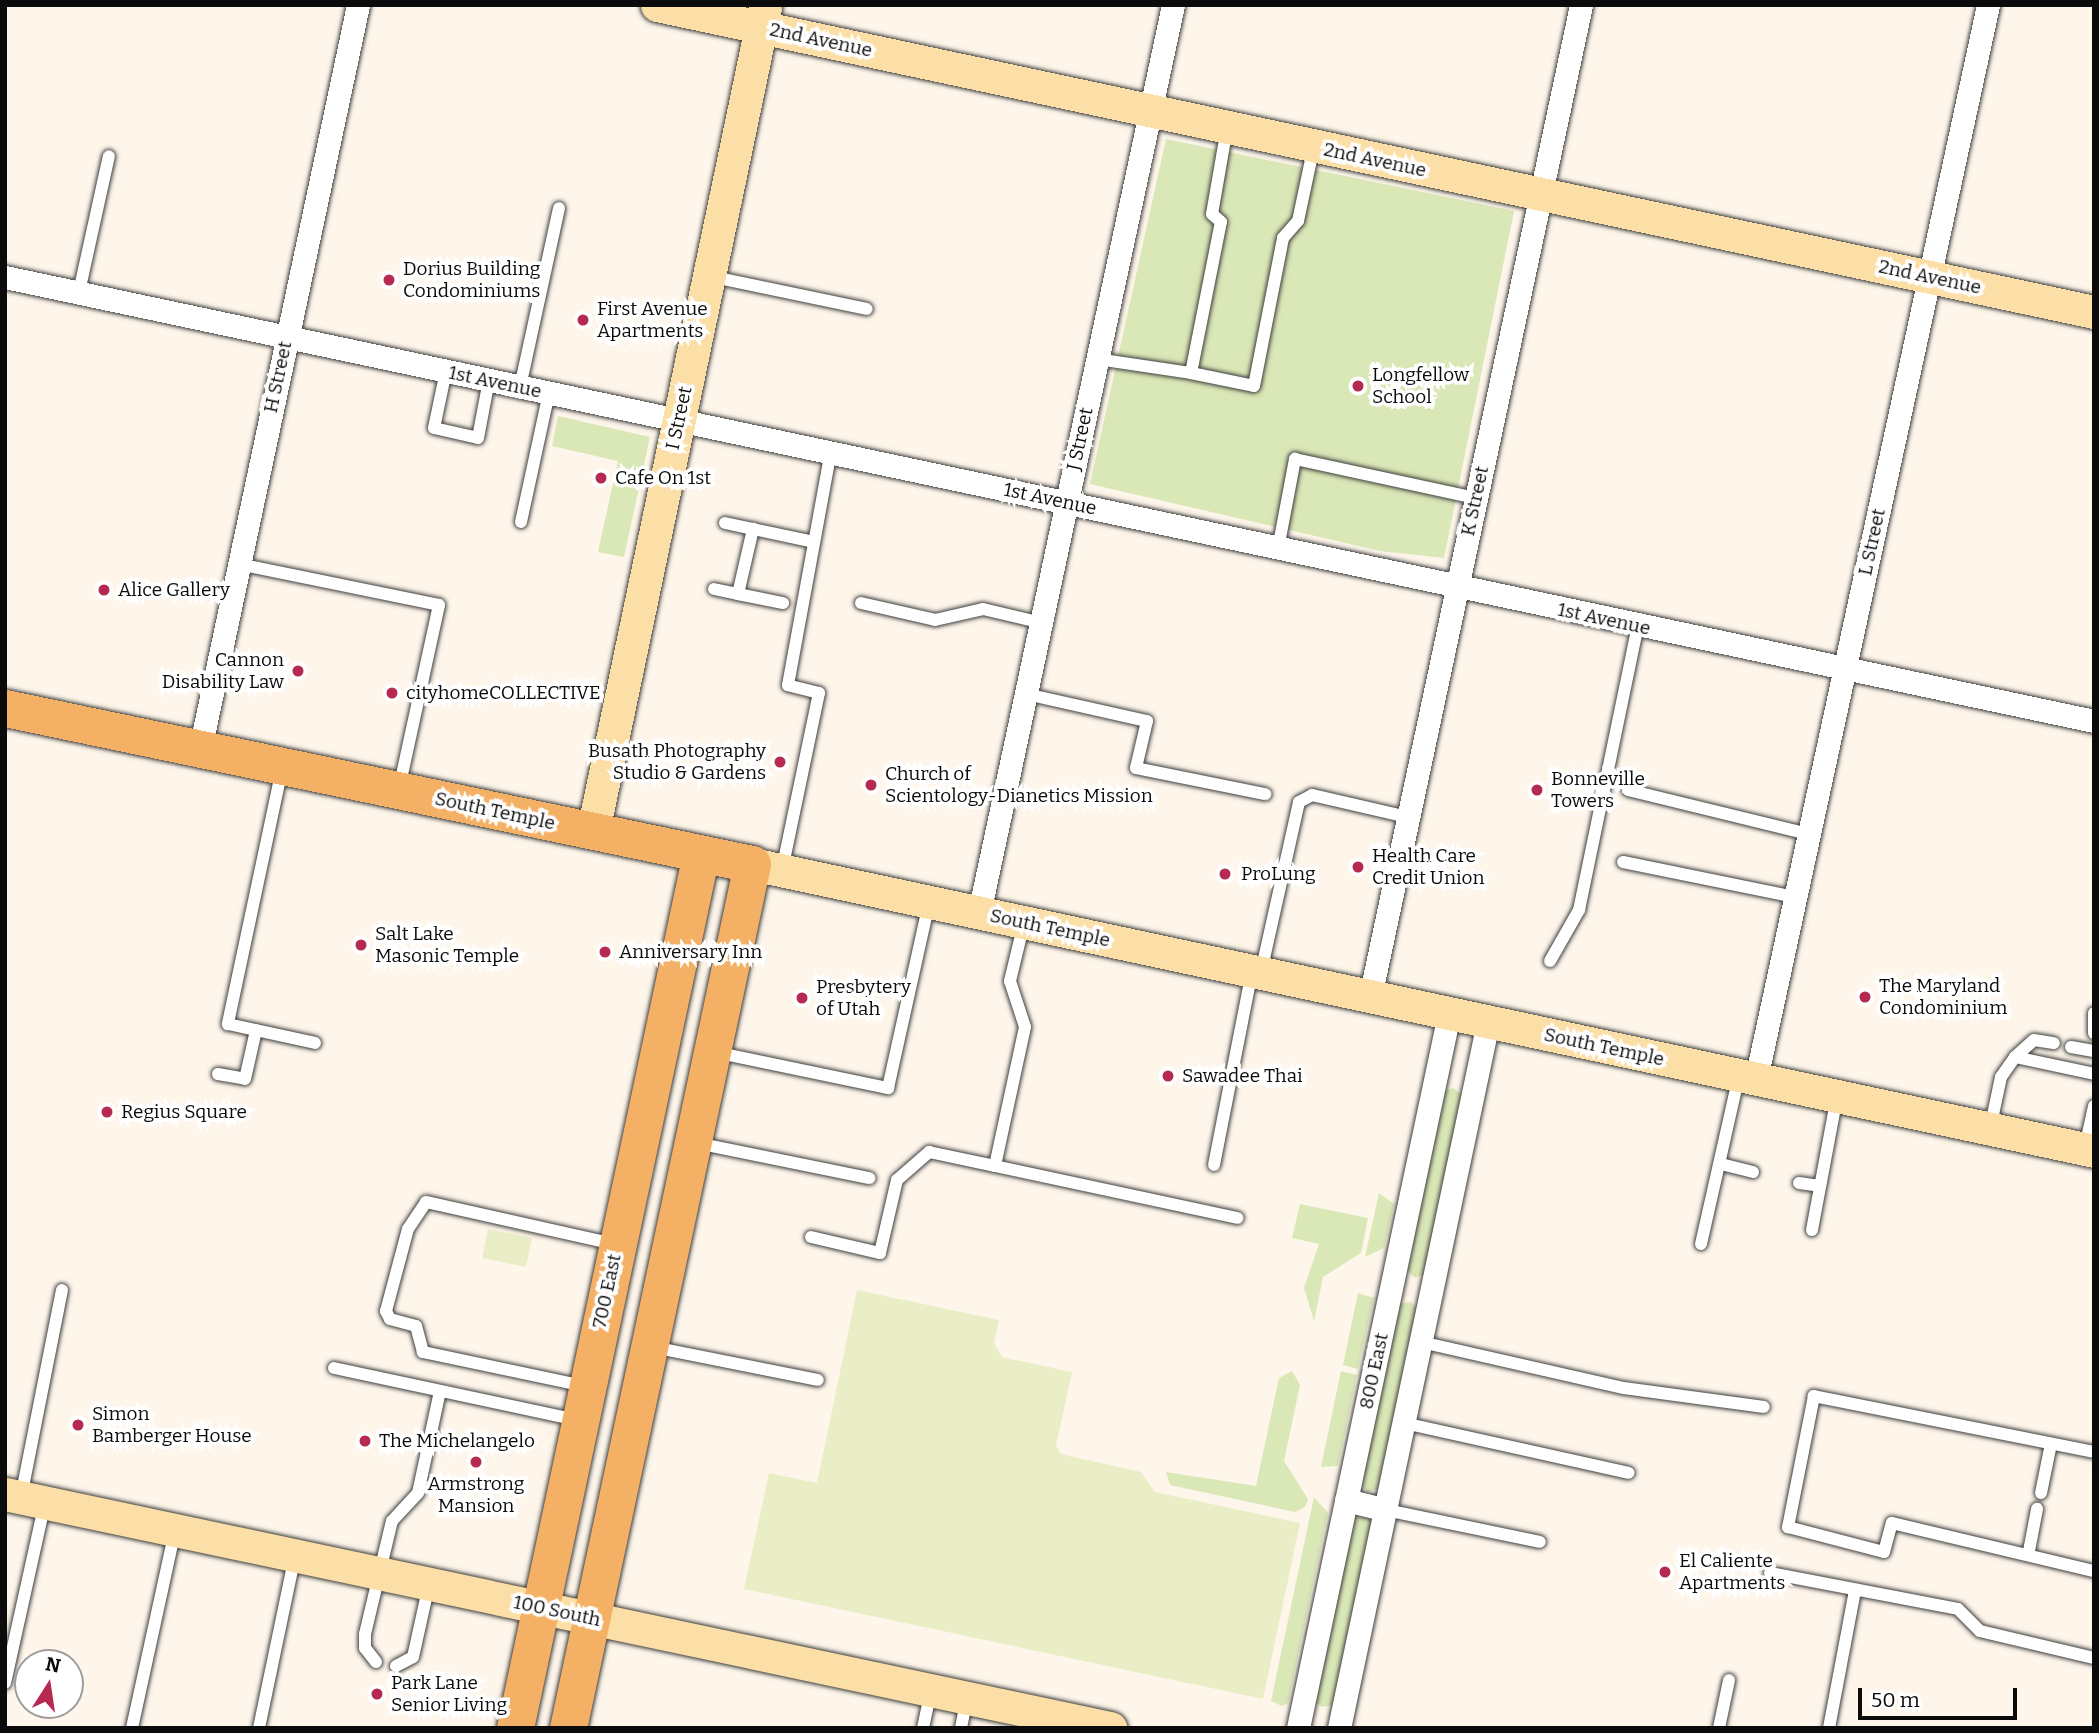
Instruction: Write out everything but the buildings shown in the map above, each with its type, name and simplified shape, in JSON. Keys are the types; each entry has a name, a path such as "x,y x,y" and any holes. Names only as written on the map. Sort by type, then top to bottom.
{"main road":[{"name":"South Temple","path":"5,708 767,867"},
{"name":"700 East","path":"515,1728 701,855"},
{"path":"568,1728 712,1052 767,867"}],"street":[{"name":"H Street","path":"200,749 358,5"},
{"name":"2nd Avenue","path":"657,5 763,16 1150,111 2094,312"},
{"name":"J Street","path":"979,913 1173,5"},
{"name":"K Street","path":"1370,997 1580,5"},
{"name":"L Street","path":"1748,1077 1796,897 1987,5"},
{"name":"I Street","path":"593,831 763,16"},
{"name":"1st Avenue","path":"5,276 2094,722"},
{"name":"South Temple","path":"767,867 2089,1150"},
{"name":"800 East","path":"1298,1728 1449,1014"},
{"name":"800 East","path":"1339,1728 1488,1022"},
{"path":"1392,1282 1432,1290"},
{"name":"100 South","path":"24,1498 931,1690 964,1713 1110,1728"},
{"path":"1346,1500 1385,1510"}],"lane":[{"path":"1191,373 1221,222 1212,214 1227,128"},
{"path":"1097,359 1191,373 1254,386 1283,238 1298,221 1314,146"},
{"path":"79,292 108,156"},
{"path":"520,387 559,208"},
{"path":"709,276 867,309"},
{"path":"446,371 434,428 478,438 489,380"},
{"path":"521,522 549,393"},
{"path":"767,867 820,693 788,685 831,451"},
{"path":"1278,549 1296,459 1475,498"},
{"path":"725,523 814,542"},
{"path":"738,594 752,529"},
{"path":"239,564 439,605 399,791"},
{"path":"714,589 783,603"},
{"path":"861,603 935,620 984,609 1042,623"},
{"path":"1550,961 1579,910 1638,626"},
{"path":"1026,694 1147,721 1136,768 1265,794"},
{"path":"282,766 229,1024 315,1043"},
{"path":"1628,790 1809,834"},
{"path":"1214,1165 1256,972 1299,802 1312,795 1407,817"},
{"path":"1623,862 1796,897"},
{"path":"712,1052 888,1088 930,902"},
{"path":"995,1166 1025,1027 1010,981 1024,923"},
{"path":"2094,1013 2094,1033"},
{"path":"218,1074 245,1079 256,1030"},
{"path":"1990,1129 2001,1077 2015,1057 2034,1040 2054,1044"},
{"path":"2071,1047 2094,1051"},
{"path":"2015,1057 2094,1074"},
{"path":"1701,1244 1721,1164 1748,1077"},
{"path":"1812,1230 1837,1096"},
{"path":"2089,1150 2094,1106"},
{"path":"693,1142 869,1178"},
{"path":"811,1237 880,1253 897,1180 929,1152 1237,1217"},
{"path":"1721,1164 1753,1172"},
{"path":"1799,1183 1820,1186"},
{"path":"583,1404 422,1352 416,1326 390,1319 386,1311 408,1229 426,1202 617,1245"},
{"path":"5,1683 24,1498 62,1290"},
{"path":"1421,1342 1624,1388 1764,1407"},
{"path":"649,1346 818,1380"},
{"path":"334,1368 440,1391 583,1404"},
{"path":"376,1662 365,1634 393,1521 418,1493 440,1391"},
{"path":"2094,1452 1814,1396 1788,1527 1884,1552 1892,1523 2029,1551 2094,1571"},
{"path":"1404,1423 1629,1473"},
{"path":"2041,1493 2051,1444"},
{"path":"2029,1551 2038,1509"},
{"path":"1385,1510 1540,1542"},
{"path":"132,1728 175,1530"},
{"path":"259,1728 295,1555"},
{"path":"1770,1573 1958,1609 1980,1631 2094,1658"},
{"path":"396,1666 414,1657 430,1584"},
{"path":"1829,1728 1856,1591"},
{"path":"1719,1728 1729,1680"},
{"path":"923,1728 931,1690"}],"green space":[{"path":"1166,139 1514,211 1444,558 1380,551 1090,484"},
{"path":"558,416 650,437 624,557 598,552 618,461 552,446"},
{"path":"1453,1088 1463,1095 1425,1274 1415,1278 1405,1268 1442,1092"},
{"path":"1379,1193 1394,1204 1384,1248 1365,1257"},
{"path":"1300,1204 1368,1218 1361,1253 1323,1277 1314,1321 1304,1288 1319,1244 1292,1238"},
{"path":"488,1229 532,1238 526,1267 482,1258"},
{"path":"857,1290 999,1320 994,1343 1002,1357 1072,1372 1056,1446 1061,1454 1141,1472 1155,1492 1300,1523 1263,1699 744,1589 769,1473 817,1483"},
{"path":"1358,1293 1374,1298 1358,1369 1343,1365"},
{"path":"1411,1302 1417,1308 1381,1488 1368,1492 1361,1485 1399,1304"},
{"path":"1292,1371 1300,1385 1284,1461 1308,1499 1305,1507 1295,1512 1170,1485 1166,1472 1256,1486 1279,1378"},
{"path":"1341,1371 1357,1375 1338,1466 1321,1467"},
{"path":"1314,1497 1328,1513 1288,1703 1282,1706 1271,1701"},
{"path":"1365,1517 1373,1523 1333,1705 1323,1707 1314,1702 1353,1519"}],"place":[{"name":"Dorius Building Condominiums","path":"389,280"},
{"name":"First Avenue Apartments","path":"583,320"},
{"name":"Longfellow School","path":"1358,386"},
{"name":"Cafe On 1st","path":"601,478"},
{"name":"Alice Gallery","path":"104,590"},
{"name":"Cannon Disability Law","path":"298,671"},
{"name":"cityhomeCOLLECTIVE","path":"392,693"},
{"name":"Busath Photography Studio & Gardens","path":"780,762"},
{"name":"Church of Scientology-Dianetics Mission","path":"871,785"},
{"name":"Bonneville Towers","path":"1537,790"},
{"name":"Health Care Credit Union","path":"1358,867"},
{"name":"ProLung","path":"1225,874"},
{"name":"Salt Lake Masonic Temple","path":"361,945"},
{"name":"Anniversary Inn","path":"605,952"},
{"name":"The Maryland Condominium","path":"1865,997"},
{"name":"Presbytery of Utah","path":"802,998"},
{"name":"Sawadee Thai","path":"1168,1076"},
{"name":"Regius Square","path":"107,1112"},
{"name":"Simon Bamberger House","path":"78,1425"},
{"name":"The Michelangelo","path":"365,1441"},
{"name":"Armstrong Mansion","path":"476,1462"},
{"name":"El Caliente Apartments","path":"1665,1572"},
{"name":"Park Lane Senior Living","path":"377,1694"}]}
